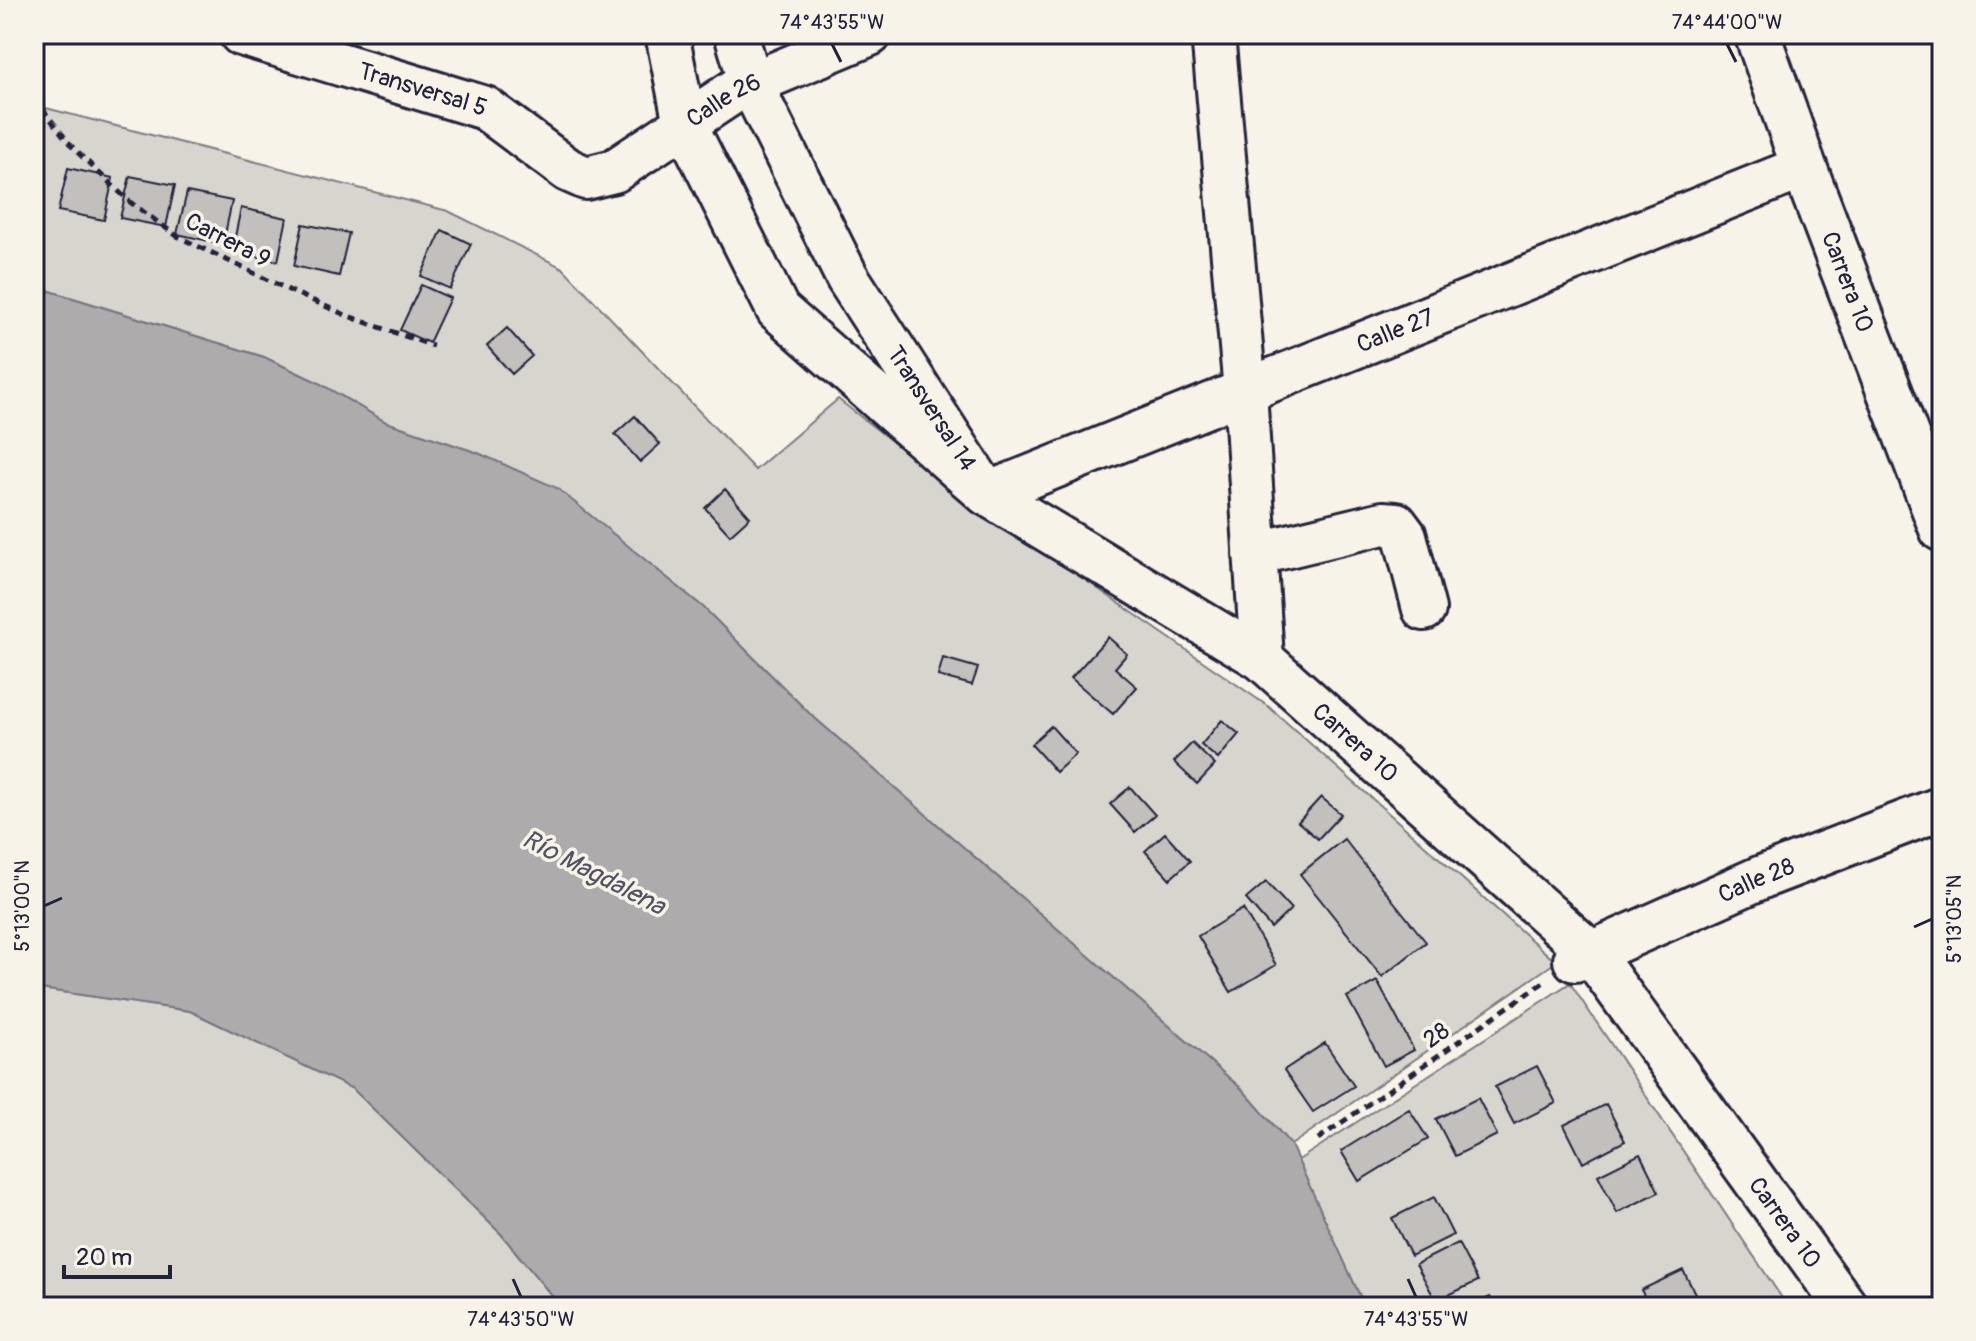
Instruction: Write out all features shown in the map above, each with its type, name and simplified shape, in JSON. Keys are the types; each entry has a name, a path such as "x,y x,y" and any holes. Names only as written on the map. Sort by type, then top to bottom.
{"street":[{"name":"Transversal 5","path":"241,34 485,108 568,170 586,178"},
{"path":"667,34 685,124 778,310 987,494"},
{"name":"Transversal 14","path":"736,34 751,84 847,277 987,494 1262,659"},
{"name":"Calle 26","path":"586,178 614,171 736,90 870,34"},
{"path":"1213,34 1245,391 1262,659"},
{"name":"Carrera 10","path":"1757,34 1804,167 1942,529"},
{"name":"Calle 27","path":"987,494 1804,167"},
{"path":"1255,554 1383,523 1396,524 1405,536 1424,609"},
{"name":"Carrera 10","path":"1262,659 1583,956 1846,1307"},
{"name":"Calle 28","path":"1583,956 1762,877 1942,808"}],"path":[{"path":"34,52 37,34"},
{"name":"Carrera 9","path":"34,52 44,111 74,149 130,202 177,236 335,310 433,346"},
{"name":"28","path":"1318,1139 1583,956"}],"shaded area":[{"path":"34,105 448,211 563,268 755,470 838,399 945,483 1269,707 1556,962 1291,1145 1243,1090 809,713 703,607 557,489 478,453 386,422 317,382 264,357 34,286"},
{"path":"1570,983 1788,1307 1365,1307 1297,1161"},
{"path":"34,988 190,1011 353,1089 501,1234 561,1307 34,1307"}],"water":[{"name":"Río Magdalena","path":"34,286 264,357 317,382 386,422 478,453 557,488 703,607 809,713 1243,1090 1291,1145 1365,1307 561,1307 501,1234 353,1089 190,1011 34,988"}],"building":[{"path":"68,168 113,178 104,220 58,211"},
{"path":"130,176 175,185 166,227 120,218"},
{"path":"187,192 232,201 223,244 177,234"},
{"path":"241,208 287,218 278,261 232,251"},
{"path":"303,224 349,233 339,276 294,266"},
{"path":"442,230 471,244 450,289 421,276"},
{"path":"421,285 450,298 429,343 400,330"},
{"path":"507,328 532,356 512,374 487,346"},
{"path":"635,416 660,444 640,462 615,434"},
{"path":"725,489 750,517 730,535 705,508"},
{"path":"1108,637 1127,654 1115,668 1137,687 1113,714 1071,678"},
{"path":"943,658 978,668 972,685 938,676"},
{"path":"1222,720 1239,734 1218,759 1201,745"},
{"path":"1051,726 1076,754 1056,772 1031,744"},
{"path":"1192,743 1215,765 1197,784 1174,762"},
{"path":"1130,787 1155,815 1135,832 1110,804"},
{"path":"1321,797 1341,814 1318,839 1298,822"},
{"path":"1165,833 1190,861 1170,879 1145,851"},
{"path":"1344,839 1426,942 1382,977 1300,874"},
{"path":"1266,882 1291,909 1271,928 1246,899"},
{"path":"1243,909 1276,965 1231,992 1198,936"},
{"path":"1377,981 1414,1050 1384,1066 1347,997"},
{"path":"1325,1043 1354,1086 1313,1112 1284,1070"},
{"path":"1537,1066 1556,1103 1514,1124 1495,1087"},
{"path":"1478,1098 1497,1135 1455,1156 1436,1119"},
{"path":"1606,1104 1625,1141 1583,1163 1564,1125"},
{"path":"1409,1109 1428,1139 1359,1181 1341,1151"},
{"path":"1640,1154 1659,1192 1617,1213 1598,1175"},
{"path":"1434,1197 1453,1235 1411,1256 1392,1218"},
{"path":"1458,1243 1478,1281 1436,1301 1416,1264"},
{"path":"1683,1270 1702,1307 1650,1307 1641,1290"},
{"path":"1490,1297 1495,1307 1470,1307"}]}
